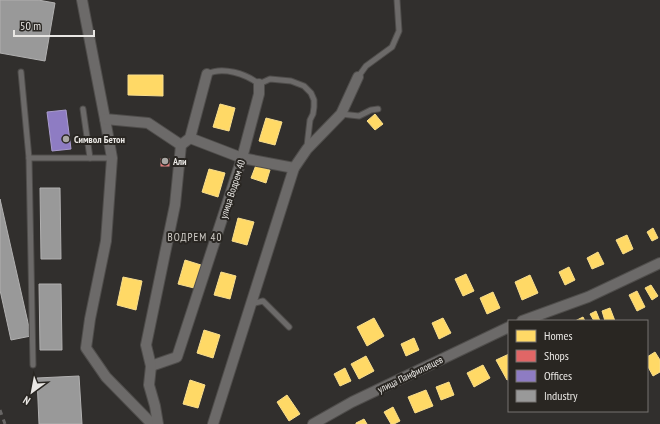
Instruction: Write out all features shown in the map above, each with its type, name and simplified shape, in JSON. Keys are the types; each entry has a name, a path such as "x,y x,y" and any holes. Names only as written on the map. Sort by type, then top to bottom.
{"street":[{"path":"82,0 112,158 106,241 90,319 86,348 106,378 152,424"},
{"path":"158,424 149,385 151,366 146,345 175,205 181,145 190,138 207,74"},
{"path":"213,424 294,168 307,149 341,114 358,77"},
{"name":"улица Водрем 40","path":"151,366 177,357 242,158 259,94 259,84"},
{"path":"105,119 148,123 181,145"},
{"path":"190,138 242,158 294,168"},
{"path":"525,320 588,298 660,263"},
{"name":"улица Панфиловцев","path":"313,424 352,402 508,327"}],"lane":[{"path":"358,77 366,66 392,47 399,31 397,0"},
{"path":"207,74 222,70 250,77 259,84 270,79 291,81 304,86 311,93 314,100 307,149"},
{"path":"21,72 28,158 33,365"},
{"path":"83,109 90,158"},
{"path":"341,114 359,116 371,110 378,109"},
{"path":"28,158 112,158"},
{"path":"251,304 262,301 289,327"}],"building: Homes":[{"path":"128,75 163,75 163,96 128,95"},
{"path":"220,104 235,108 229,131 213,127"},
{"path":"375,114 383,124 375,130 367,121"},
{"path":"266,118 282,122 275,145 259,141"},
{"path":"256,165 270,170 266,183 251,178"},
{"path":"209,169 225,173 218,197 202,192"},
{"path":"238,218 254,222 247,245 232,241"},
{"path":"653,228 658,238 652,241 647,232"},
{"path":"627,235 633,249 623,254 616,240"},
{"path":"598,252 604,264 592,269 587,258"},
{"path":"185,260 201,265 194,288 178,284"},
{"path":"569,267 575,280 565,285 559,272"},
{"path":"221,272 236,276 230,299 214,295"},
{"path":"466,274 474,291 463,296 455,279"},
{"path":"530,275 538,293 522,300 515,282"},
{"path":"123,277 142,281 136,310 117,305"},
{"path":"651,285 658,296 652,300 645,288"},
{"path":"637,291 645,307 637,311 629,295"},
{"path":"493,292 500,308 487,314 480,298"},
{"path":"610,308 615,320 605,320 602,311"},
{"path":"596,311 600,320 593,320 590,314"},
{"path":"583,317 584,320 577,320"},
{"path":"374,318 384,336 367,346 357,327"},
{"path":"443,318 451,333 439,339 432,323"},
{"path":"204,330 220,335 213,358 197,353"},
{"path":"414,338 419,350 406,356 401,344"},
{"path":"655,352 660,360 660,372 653,376 648,367 648,356"},
{"path":"508,354 508,380 507,380 496,360"},
{"path":"366,356 374,371 359,379 351,364"},
{"path":"483,365 490,378 474,387 467,373"},
{"path":"345,368 351,381 340,386 334,374"},
{"path":"190,380 205,385 198,408 183,404"},
{"path":"449,382 454,395 441,400 436,387"},
{"path":"426,390 433,406 415,413 408,397"},
{"path":"287,395 300,414 289,421 277,402"},
{"path":"393,407 400,421 391,424 384,412"},
{"path":"364,419 367,424 356,424 356,423"}],"building: Shops":[{"path":"161,159 169,159 169,166 161,166"}],"building: Offices":[{"path":"66,110 71,149 52,151 47,112"}],"building: Industry":[{"path":"0,0 38,0 55,3 45,61 0,53"},
{"path":"40,188 60,188 61,259 41,259"},
{"path":"0,199 31,336 11,340 0,290"},
{"path":"39,284 61,284 62,350 40,350"},
{"path":"79,376 82,424 39,424 37,378"}],"railway":[{"path":"0,410 5,424"}],"place":[{"name":"Символ Бетон","path":"66,139"},
{"name":"Али","path":"165,161"}],"district":[{"name":"ВОДРЕМ 40","path":"195,237"}]}
